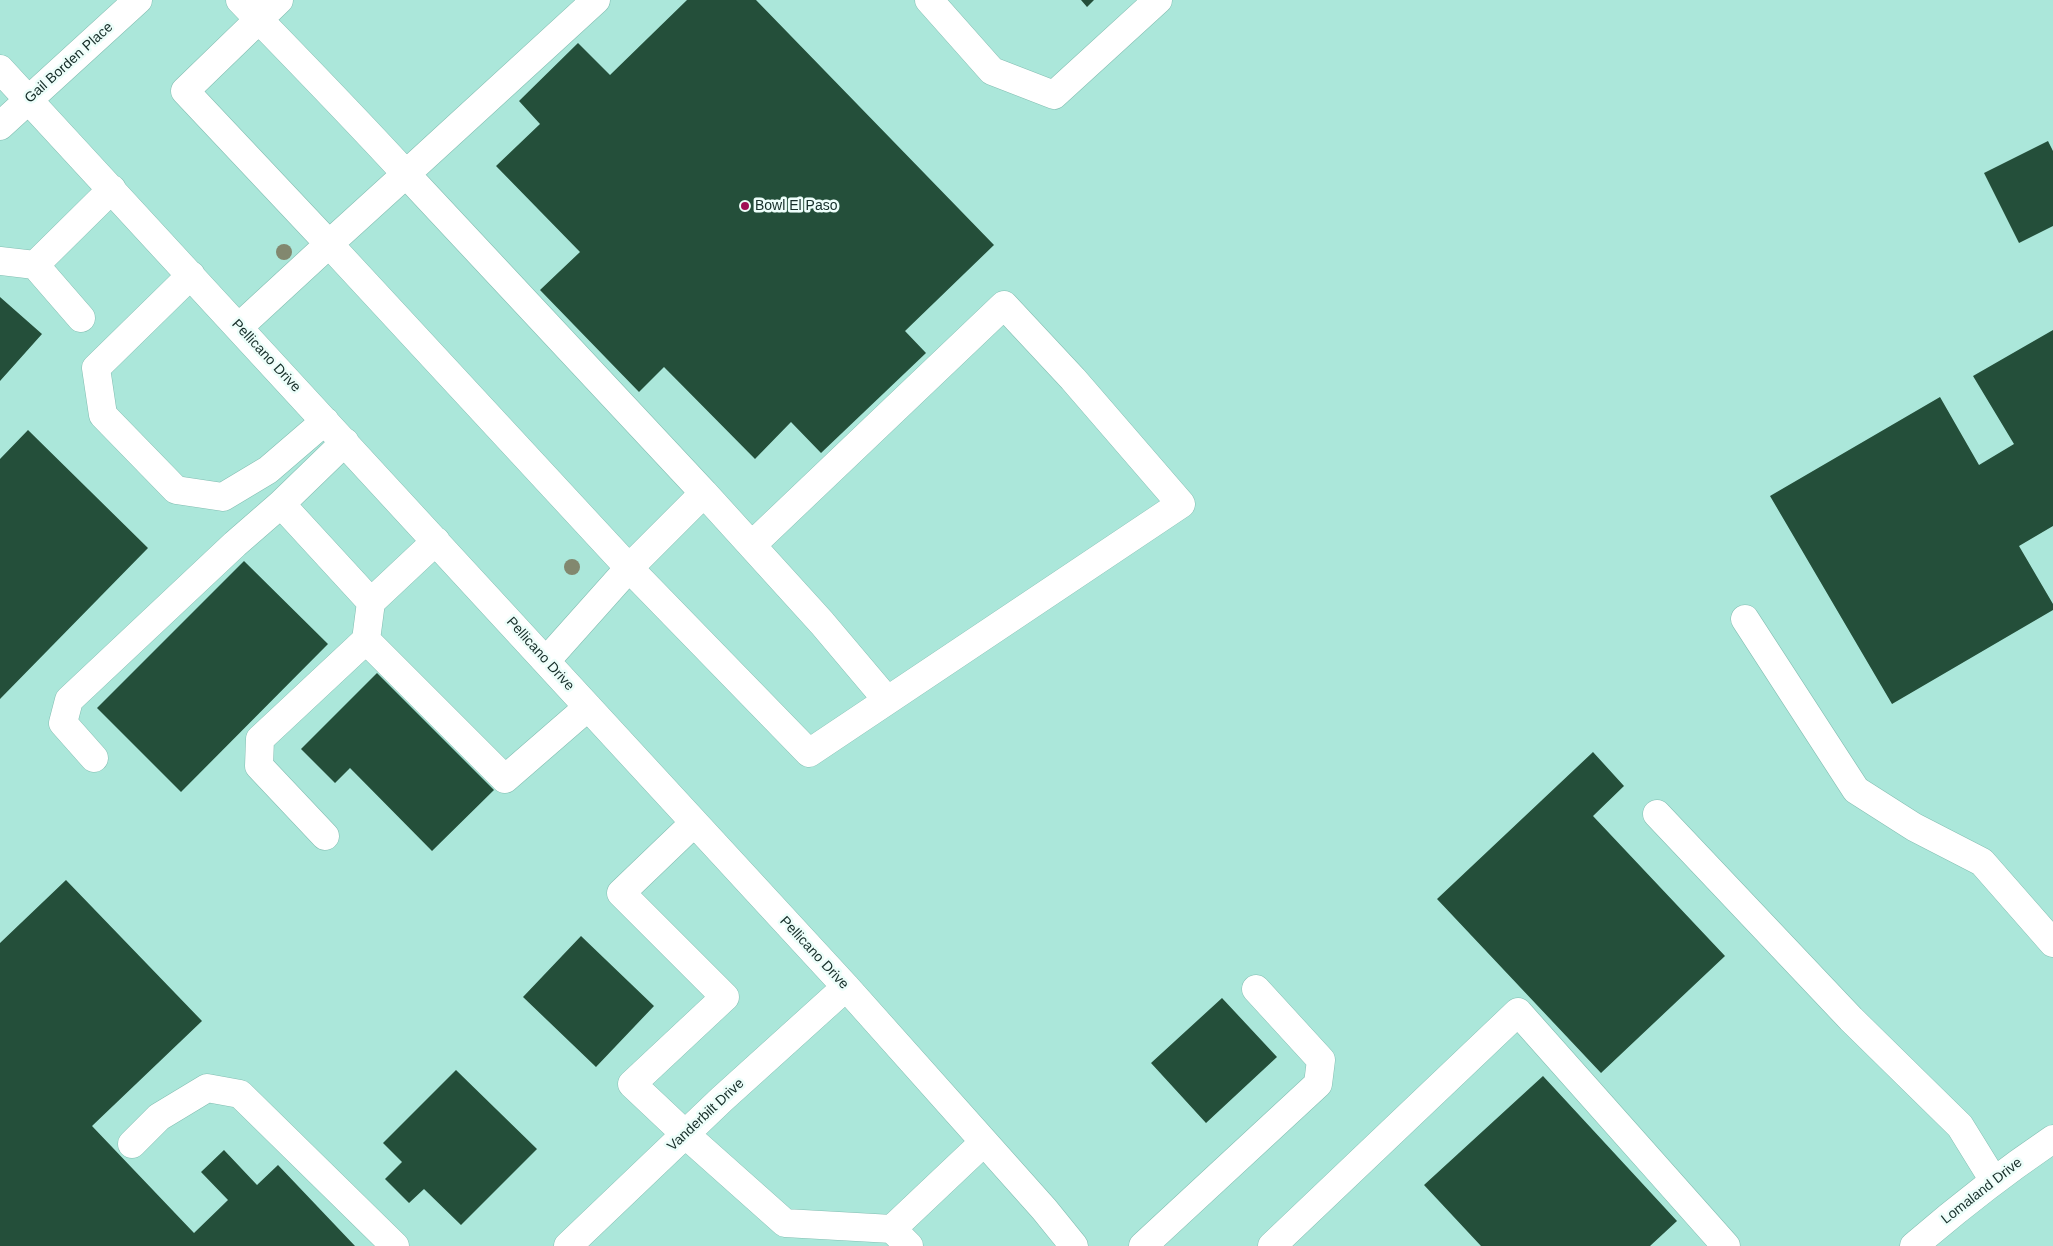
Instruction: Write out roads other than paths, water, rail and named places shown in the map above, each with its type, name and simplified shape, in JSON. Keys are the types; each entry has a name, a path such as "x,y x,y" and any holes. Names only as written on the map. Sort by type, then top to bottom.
{"street":[{"name":"Gail Borden Place","path":"0,126 138,0"},
{"path":"279,0 250,9 185,90 629,568 809,753 1181,504 1073,380 1004,305 752,545"},
{"path":"239,326 596,0"},
{"path":"928,0 992,71 1054,94 1158,0"},
{"path":"250,9 333,95 752,545 822,623 887,700"},
{"name":"Pellicano Drive","path":"0,68 846,987 1044,1209 1074,1246"},
{"path":"35,265 112,189"},
{"path":"0,261 35,265 81,318"},
{"path":"191,274 96,368 103,415 176,490 222,497 268,470 325,421"},
{"path":"94,758 63,723 69,700 235,544 281,504 345,442"},
{"path":"546,661 629,568 704,493"},
{"path":"281,504 371,602"},
{"path":"325,836 259,766 260,739 366,640 371,602 436,541"},
{"path":"1745,619 1856,790 1914,827 1982,862 2053,943"},
{"path":"366,640 505,779 588,707"},
{"path":"1657,814 1851,1019 1960,1126 1994,1181"},
{"path":"694,822 620,893 724,997 632,1084 785,1224 900,1238 984,1142"},
{"name":"Vanderbilt Drive","path":"568,1246 722,1099 846,987"},
{"path":"1143,1246 1318,1084 1321,1060 1256,989"},
{"path":"1272,1246 1518,1012 1726,1246"},
{"path":"132,1144 159,1117 207,1088 240,1094 395,1246"},
{"name":"Lomaland Drive","path":"1914,1246 1948,1216 2053,1139"}],"place":[{"name":"Bowl El Paso","path":"745,206"}]}
